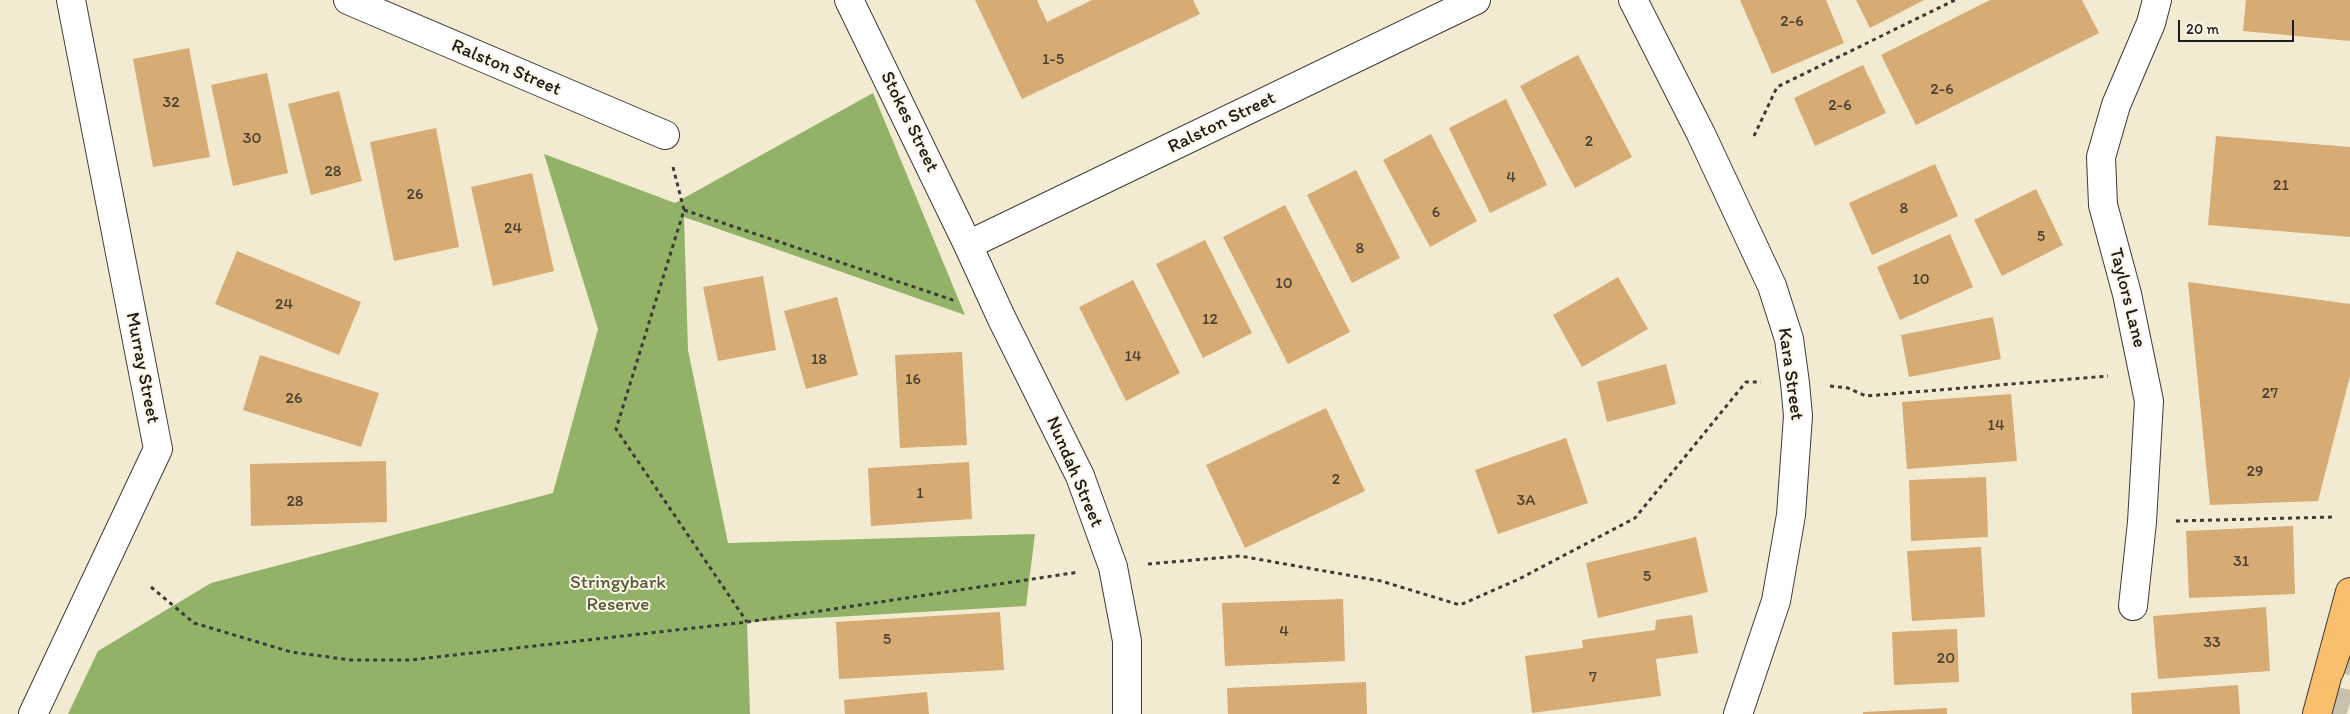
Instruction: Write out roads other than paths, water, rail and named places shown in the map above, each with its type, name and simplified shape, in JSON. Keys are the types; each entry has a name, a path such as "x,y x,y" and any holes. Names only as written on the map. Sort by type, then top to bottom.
{"main road":[{"path":"2317,714 2350,592"},
{"path":"2330,670 2350,611"}],"street":[{"name":"Murray Street","path":"32,714 158,449 71,0"},
{"name":"Ralston Street","path":"348,0 665,135"},
{"name":"Stokes Street","path":"849,0 968,245"},
{"name":"Ralston Street","path":"968,245 1476,0"},
{"name":"Kara Street","path":"1633,0 1701,134 1772,286 1788,339 1795,383 1798,416 1791,514 1776,601 1738,714"},
{"name":"Taylors Lane","path":"2133,606 2142,522 2149,401 2127,294 2103,205 2101,157 2116,105 2151,23 2157,0"},
{"name":"Nundah Street","path":"968,245 1001,318 1080,476 1113,567 1127,642 1127,714"}],"tunnel":[{"path":"2332,714 2350,655"}],"park label":[{"name":"Stringybark Reserve","path":"618,594"}]}
